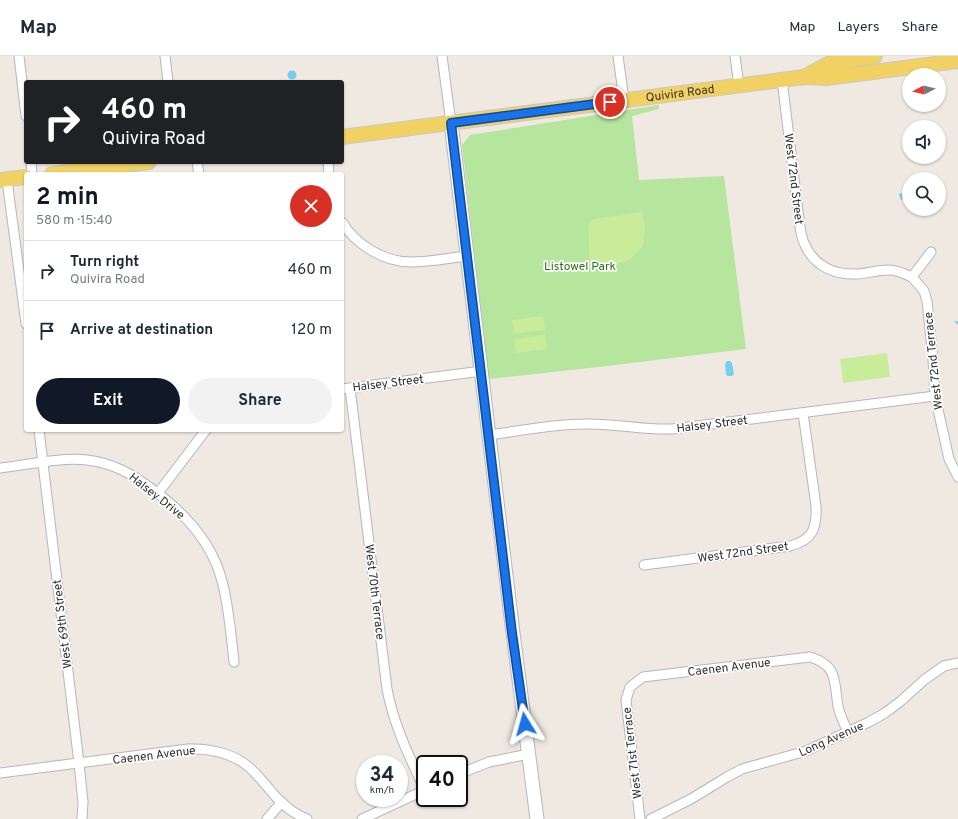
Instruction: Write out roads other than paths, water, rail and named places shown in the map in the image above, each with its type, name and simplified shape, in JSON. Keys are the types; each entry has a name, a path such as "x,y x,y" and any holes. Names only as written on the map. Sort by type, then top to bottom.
{"main road":[{"name":"Quivira Road","path":"804,77 828,64 875,56"},
{"name":"Quivira Road","path":"344,137 804,77 827,78 958,61"},
{"path":"68,172 133,164"},
{"path":"3,180 24,177"}],"street":[{"path":"18,56 24,101"},
{"path":"165,56 168,80"},
{"path":"442,56 482,371 512,633 537,819"},
{"path":"618,56 624,100"},
{"path":"735,56 739,86"},
{"name":"West 72nd Street","path":"782,80 800,228 804,244 810,255 825,269 836,272 849,274 889,270 912,277"},
{"path":"3,180 24,309"},
{"path":"344,225 353,236 367,248 381,256 397,261 419,262 467,256"},
{"path":"912,277 931,252"},
{"name":"West 72nd Terrace","path":"912,277 924,291 927,301 933,359 934,396 949,459 958,477"},
{"name":"Halsey Street","path":"346,389 482,371"},
{"name":"West 70th Terrace","path":"346,389 387,689 398,731 416,770"},
{"name":"Halsey Street","path":"489,435 583,424 606,424 654,430 672,429 934,396"},
{"name":"West 72nd Street","path":"644,565 790,546 807,539 813,531 816,521 816,506 803,413"},
{"name":"West 69th Street","path":"39,432 80,763 83,802 82,819"},
{"path":"158,493 204,432"},
{"name":"Halsey Drive","path":"0,468 66,460 102,462 118,467 134,476 177,508 200,534 211,551 217,566 227,604 234,662"},
{"name":"Caenen Avenue","path":"630,687 643,677 810,657 819,660 833,672 838,707 848,732"},
{"name":"Long Avenue","path":"651,819 691,799 742,769 797,754 848,732 885,713 924,680 944,666 958,663"},
{"name":"West 71st Terrace","path":"630,687 626,700 640,819"},
{"name":"Caenen Avenue","path":"0,774 188,749 216,751 230,755 240,761 253,771 291,811 307,819"},
{"path":"468,770 489,762 529,754"},
{"path":"362,819 416,794"},
{"path":"266,819 282,802"}],"water":[{"path":"292,70 297,75 292,80 287,75"},
{"path":"902,193 902,200 901,200 899,194"},
{"path":"727,361 732,363 734,374 732,376 726,375 725,364"}],"park label":[{"name":"Listowel Park","path":"580,266"}]}
